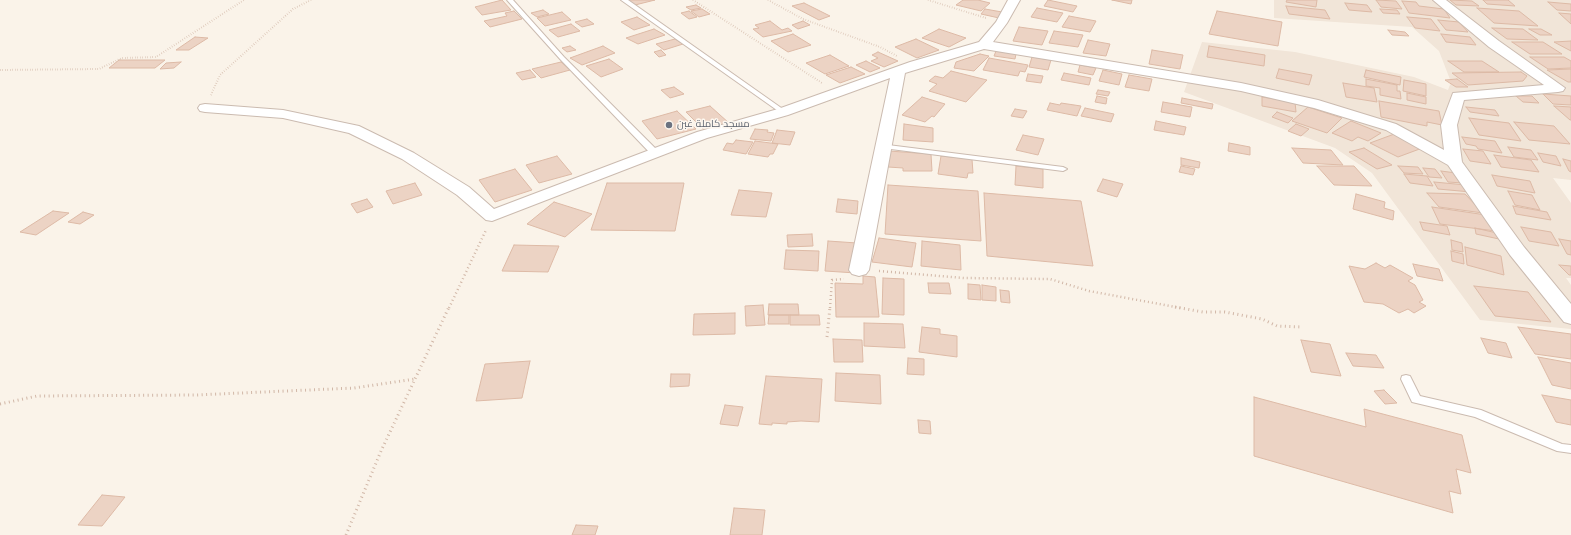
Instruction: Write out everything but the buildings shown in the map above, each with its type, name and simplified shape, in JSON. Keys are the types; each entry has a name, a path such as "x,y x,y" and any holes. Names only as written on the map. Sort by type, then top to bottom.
{"street":[{"path":"984,46 1001,23 1014,0"},
{"path":"1439,0 1494,44 1558,88 1458,96 1449,125 1454,162"},
{"path":"205,108 283,114 354,130 408,156 462,192 492,216 702,135 783,112 835,92 915,65 984,46 1242,87 1318,104 1391,127 1454,162 1517,251 1571,317"},
{"path":"859,270 898,72"}],"lane":[{"path":"510,0 562,58 655,153"},
{"path":"624,0 783,112"},
{"path":"883,146 1063,169"},
{"path":"1406,379 1416,399 1477,413 1561,448 1571,449"}],"path":[{"path":"0,70 99,69 122,58 156,57 244,0"},
{"path":"205,108 220,75 293,9 311,0"},
{"path":"693,0 835,92"},
{"path":"768,0 803,19 880,47 915,65"},
{"path":"928,0 1001,23"},
{"path":"346,535 381,451 492,216"},
{"path":"827,337 832,280 855,278 859,270 964,278 1050,279 1089,291 1203,312 1225,312 1247,316 1262,319 1277,326 1302,327"},
{"path":"0,404 37,396 196,395 354,388 415,379"}],"shaded area":[{"path":"1274,0 1571,0 1571,180 1553,178 1571,203 1571,278 1566,278 1571,285 1571,329 1480,320 1372,173 1335,148 1184,92 1202,42 1295,52 1414,77 1448,90 1451,82 1439,51 1412,27 1274,18"}],"place":[{"name":"مسجد كاملة غبن","path":"669,125"}]}
